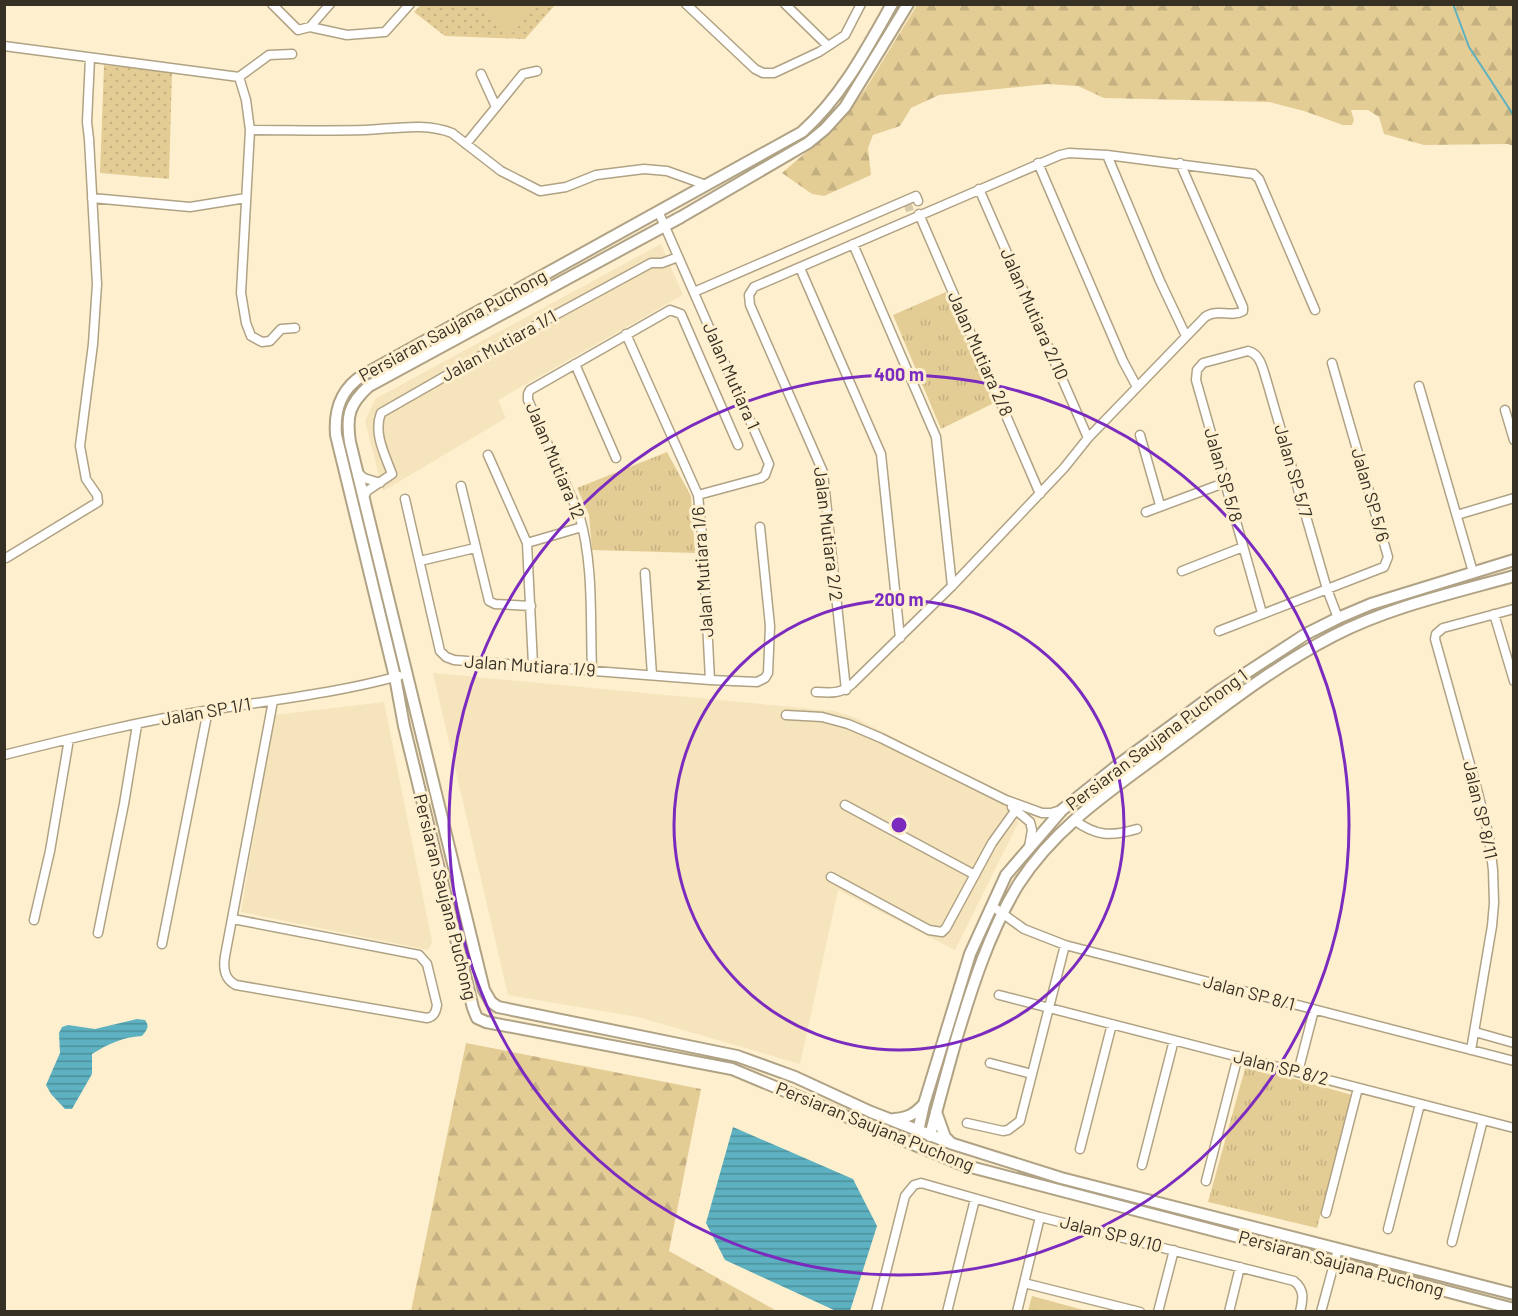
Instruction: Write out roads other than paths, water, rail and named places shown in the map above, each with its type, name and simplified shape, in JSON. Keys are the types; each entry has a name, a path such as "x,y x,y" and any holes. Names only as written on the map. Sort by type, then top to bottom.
{"street":[{"path":"272,4 298,30 310,27 347,35 386,32 410,4"},
{"path":"310,27 330,4"},
{"path":"686,4 755,69 763,73 774,73 819,52 844,35 861,4"},
{"path":"785,4 828,46"},
{"name":"Persiaran Saujana Puchong","path":"892,4 847,80 817,119 802,132 363,375 344,391 335,419 336,435 395,677 404,726 477,1018 497,1025 732,1069 927,1152 963,1165 1514,1308"},
{"name":"Persiaran Saujana Puchong","path":"908,4 845,108 808,143 664,226 369,386 358,396 350,409 348,426 358,473 484,990 491,1002 508,1010 716,1051 772,1068 891,1119 922,1136 1061,1178 1514,1294"},
{"path":"4,46 239,77 269,55 292,54"},
{"path":"6,558 98,502 97,495 86,479 80,446 96,319 97,284 87,122 90,58"},
{"path":"466,144 523,74 537,71"},
{"path":"481,74 496,107"},
{"path":"239,77 246,100 250,130 241,293 246,324 251,336 262,342 270,341 281,329 295,328"},
{"path":"250,130 364,130 430,127 452,133 501,171 540,191 566,187 596,175 644,169 667,171 706,185"},
{"path":"694,292 913,207 979,189 1038,163 1069,153 1180,163 1254,174 1259,179 1315,310"},
{"path":"1107,155 1160,281 1186,336"},
{"path":"1038,163 1123,361 1137,387"},
{"path":"816,692 835,693 846,690 900,638 1040,494 1088,438 1209,313 1240,314 1243,307 1180,163"},
{"name":"Jalan Mutiara 2/10","path":"979,189 1088,438"},
{"path":"92,198 190,207 246,198"},
{"path":"900,638 881,454 800,268 853,244 913,207"},
{"name":"Jalan Mutiara 2/8","path":"913,207 1003,405 1040,494"},
{"name":"Jalan Mutiara 1","path":"659,213 769,464 768,470 761,478 698,495"},
{"path":"853,244 936,437 952,586"},
{"name":"Jalan Mutiara 1/1","path":"380,483 392,474 378,433 377,422 381,412 651,263 662,263 678,256"},
{"name":"Jalan Mutiara 2/2","path":"800,268 754,287 748,295 750,305 823,472 846,690"},
{"path":"616,458 575,364 670,310 681,314 738,445"},
{"name":"Jalan Mutiara 1/6","path":"626,334 698,495 710,680"},
{"name":"Jalan SP 5/7","path":"1227,357 1248,351 1254,352 1258,357 1326,589 1338,618"},
{"name":"Jalan SP 5/8","path":"1227,357 1203,363 1197,370 1196,380 1262,613"},
{"name":"Jalan SP 5/6","path":"1219,631 1384,567 1388,557 1332,363"},
{"name":"Jalan Mutiara 12","path":"575,364 530,390 528,394 582,527 588,557 592,670"},
{"path":"1419,386 1473,572"},
{"path":"1506,410 1514,440"},
{"path":"1140,435 1160,505"},
{"path":"488,455 526,543 533,665"},
{"path":"358,473 364,478 380,483"},
{"path":"364,497 367,491 380,483"},
{"path":"1146,512 1224,483"},
{"path":"461,486 489,601 495,604 531,606"},
{"path":"1457,515 1514,498"},
{"name":"Jalan Mutiara 1/9","path":"405,499 441,651 446,657 454,660 757,682 765,678 770,668 770,626 760,527"},
{"path":"526,543 582,527"},
{"path":"1182,571 1243,547"},
{"path":"420,561 475,548"},
{"name":"Persiaran Saujana Puchong 1","path":"922,1136 924,1104 970,954 1006,875 1062,810 1118,765 1220,690 1306,634 1371,604 1514,560"},
{"path":"645,573 652,675"},
{"name":"Persiaran Saujana Puchong 1","path":"922,1136 936,1112 982,958 1019,884 1056,836 1230,702 1287,663 1333,636 1374,618 1514,576"},
{"path":"1514,609 1494,614 1514,681"},
{"name":"Jalan SP 8/11","path":"1471,1050 1492,926 1493,870 1489,837 1478,793 1435,639 1436,634 1443,628 1494,614"},
{"name":"Jalan SP 1/1","path":"4,755 208,710 273,701 408,674"},
{"path":"233,919 419,955 427,964 437,1005 434,1015 427,1018 229,982 225,974 225,956 273,701"},
{"path":"162,944 208,710"},
{"path":"786,715 822,717 848,723 1006,800 1042,813 1062,810"},
{"path":"98,933 137,725"},
{"path":"34,920 50,851 69,739"},
{"path":"1006,800 1015,811 1030,822 1032,830 1029,847"},
{"path":"845,805 975,875"},
{"path":"831,876 929,930 942,932 992,843 1015,811"},
{"path":"1074,820 1090,832 1100,834 1122,834 1137,829"},
{"name":"Jalan SP 8/1","path":"992,906 1024,929 1065,945 1514,1061"},
{"path":"967,1123 1003,1131 1020,1121 1065,945"},
{"name":"Jalan SP 8/2","path":"999,995 1514,1128"},
{"path":"1298,1072 1314,1010"},
{"path":"1080,1149 1112,1024"},
{"path":"1475,1032 1514,1043"},
{"path":"1142,1165 1174,1040"},
{"path":"702,1063 712,1057 716,1051 732,1069"},
{"path":"1206,1181 1238,1056"},
{"path":"990,1063 1032,1074"},
{"path":"1326,1214 1358,1088"},
{"path":"891,1119 904,1119 917,1113 924,1104"},
{"path":"1388,1228 1420,1104"},
{"path":"936,1112 945,1137 953,1144"},
{"path":"1452,1242 1483,1120"},
{"path":"901,1141 922,1136 927,1152"},
{"name":"Jalan SP 9/10","path":"876,1311 905,1196 914,1185 921,1183 1040,1217 1294,1281 1300,1285 1303,1292 1300,1311"},
{"path":"947,1311 975,1199"},
{"path":"1017,1311 1040,1217"},
{"path":"1322,1311 1338,1249"},
{"path":"1158,1311 1174,1250"},
{"path":"1229,1311 1240,1267"},
{"path":"1024,1283 1140,1311"}],"water":[{"path":"137,1019 147,1022 144,1034 116,1042 92,1054 92,1074 72,1109 65,1109 46,1085 60,1053 59,1033 62,1027 68,1025 95,1029"},
{"path":"733,1127 853,1179 877,1226 850,1311 836,1311 725,1260 706,1223"}],"waterway":[{"path":"1453,4 1469,47 1514,116"}],"tunnel":[{"path":"908,205 910,211"}]}
